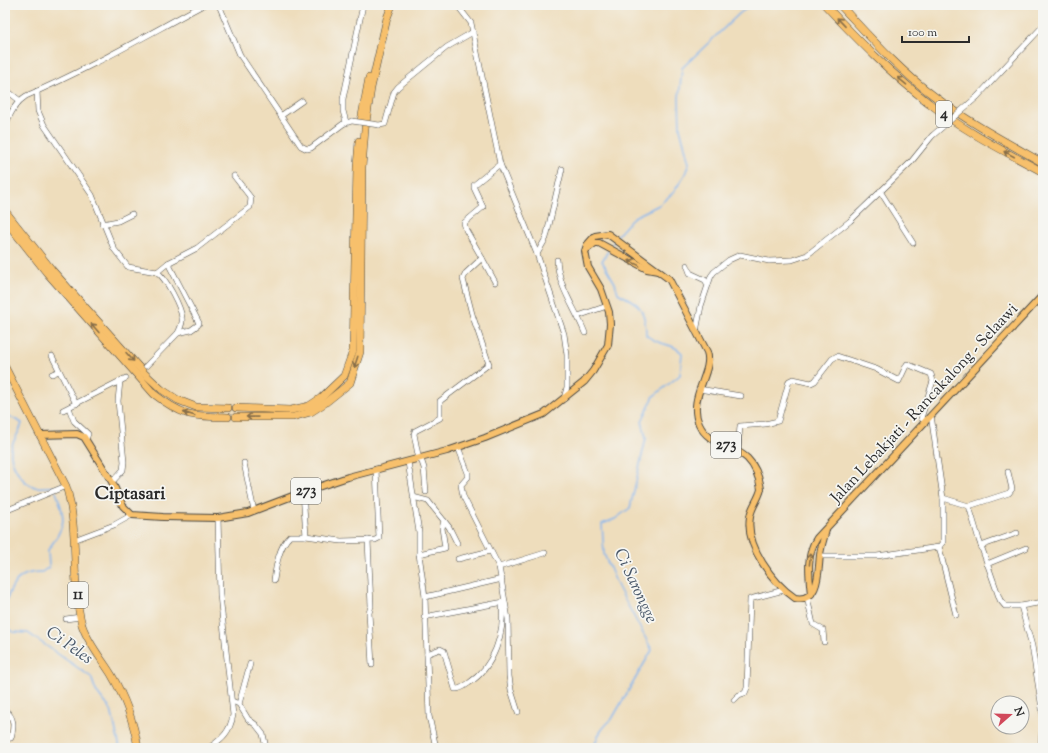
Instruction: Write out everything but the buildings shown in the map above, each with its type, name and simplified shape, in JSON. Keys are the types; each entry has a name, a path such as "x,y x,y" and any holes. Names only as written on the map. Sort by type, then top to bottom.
{"highway":[{"path":"236,408 291,410 309,406 321,398 344,376 353,351 357,167 360,128 365,96 381,23 388,5"},
{"path":"236,417 293,417 305,414 325,403 350,383 360,352 362,167 365,129 373,80 387,18 392,5"},
{"name":"4","path":"825,5 888,69 929,104 977,136 1043,172"},
{"name":"4","path":"840,5 895,63 934,96 980,127 1043,163"},
{"path":"5,211 52,270 144,373 161,389 178,400 196,407 228,408"},
{"path":"5,220 47,273 154,394 172,408 192,416 228,416"},
{"name":"11","path":"5,367 66,486 74,540 80,617 87,638 121,692 138,748"}],"main road":[{"name":"273","path":"132,515 163,518 218,518 254,511 302,492 376,469 420,459 458,447 540,416 564,400 587,378 606,351 610,331 607,306 601,289 588,267 585,251 587,245 595,236 604,234 615,239 669,279 695,333 707,352 709,360 699,389 696,413 703,430 714,439 738,450 753,464 760,483 760,494 750,512 749,520 752,539 764,565 784,590 795,598 809,595"},
{"name":"273","path":"585,251 595,243 599,243 648,269 658,271"},
{"name":"Jalan Lebakjati - Rancakalong - Selaawi","path":"809,595 809,572 813,544 1043,295"},
{"path":"40,435 78,434 86,439 112,482 123,506 132,515"},
{"name":"Jalan Lebakjati - Rancakalong - Selaawi","path":"809,595 817,585 820,556 826,530"}],"street":[{"path":"5,125 19,100 91,67 160,27 204,5"},
{"path":"219,5 240,55 282,115 301,146 307,149 349,121 379,125 385,124 394,92 398,87 438,53 473,32"},
{"path":"349,121 343,111 343,99 363,5"},
{"path":"456,5 469,20 473,32 500,164 537,254 564,334 567,355 564,400"},
{"path":"695,333 700,306 714,272 729,260 740,255 769,261 792,260 807,255 850,221 911,162 932,136 977,97 1043,26"},
{"path":"5,89 19,100"},
{"path":"37,91 38,111 44,125 92,195 102,224 114,249 126,266 157,272 162,277 181,311 182,323 178,333 146,366"},
{"path":"282,115 302,101"},
{"path":"495,282 466,230 464,223 483,207 474,185 500,164"},
{"path":"537,254 546,238 562,169"},
{"path":"157,272 168,263 196,248 250,208 251,198 234,176"},
{"path":"880,192 913,243"},
{"path":"102,224 118,221 132,214"},
{"path":"426,492 424,468 420,459 414,434 415,431 440,418 440,401 489,364 472,314 463,280 466,273 482,258"},
{"path":"557,260 560,282 585,333"},
{"path":"168,263 199,322 198,325 191,330 178,333"},
{"path":"687,265 690,273 705,280 708,285"},
{"path":"578,316 607,306"},
{"path":"52,356 58,371 76,404"},
{"path":"738,450 740,426 765,424 778,421 789,381 793,379 811,383 815,381 828,364 837,356 876,369 899,381 907,364 931,374 933,377 932,387 922,418 926,421"},
{"path":"52,374 58,371"},
{"path":"63,410 126,378"},
{"path":"112,482 123,470 124,462 118,401 120,381"},
{"path":"699,389 741,396"},
{"path":"69,408 74,421 88,434 86,439"},
{"path":"820,556 877,556 939,547 943,542 943,498 931,415"},
{"path":"458,447 468,473 468,478 460,485 463,496 499,567 502,579 504,602 508,619 509,676 511,690 518,712"},
{"path":"408,462 419,532 419,554 424,597 429,716 436,748"},
{"path":"244,463 254,511"},
{"path":"274,580 277,563 288,538 293,536 306,536 341,541 379,538 376,469"},
{"path":"943,498 969,506 1009,493 1012,489 1008,472"},
{"path":"5,511 66,486"},
{"path":"302,492 306,536"},
{"path":"413,497 428,501 449,527 457,543"},
{"path":"969,506 987,564 1002,603 1007,606 1021,606 1043,602"},
{"path":"74,540 122,521 132,515"},
{"path":"209,748 220,740 230,728 233,715 220,595 218,518"},
{"path":"419,554 445,548 442,528 444,522"},
{"path":"981,546 1017,533"},
{"path":"368,540 371,603 369,613 372,665"},
{"path":"939,547 956,615"},
{"path":"987,564 1026,548"},
{"path":"458,559 490,551"},
{"path":"499,567 545,553"},
{"path":"424,597 502,579"},
{"path":"734,700 745,692 747,688 750,599 784,590"},
{"path":"809,595 813,624 822,630 824,642"},
{"path":"424,617 504,602"},
{"path":"427,654 440,649 444,651 456,690 478,677 485,669 498,645 504,602"},
{"path":"1021,606 1032,646 1043,715 1041,748"},
{"path":"503,614 508,619"},
{"path":"66,619 80,617"},
{"path":"239,704 250,664"},
{"path":"232,702 239,704 248,719 256,725 263,734 266,748"},
{"path":"5,710 12,717 13,722 11,738 5,739"}],"waterway":[{"name":"Ci Sarongge","path":"616,237 634,217 659,205 674,192 685,174 689,163 680,128 679,98 682,68 740,13 752,5"},
{"name":"Ci Sarongge","path":"610,248 614,241"},
{"name":"Ci Sarongge","path":"594,748 600,732 612,719 652,650 618,587 604,554 602,524 615,519 630,508 646,438 642,421 654,396 680,375 682,353 678,349 651,339 646,335 646,326 642,311 636,304 618,293 615,283 602,261 608,251"},
{"name":"Ci Peles","path":"5,414 22,423 11,449 12,460 17,472 25,482 30,485 35,487 55,488"},
{"name":"Ci Peles","path":"5,604 10,590 17,580 27,574 42,572 49,567 48,550 61,529 63,517 56,492"},
{"name":"Ci Peles","path":"5,627 13,632 28,633 91,677 96,691 111,710 120,748"}],"district":[{"name":"Ciptasari","path":"130,495"}]}
